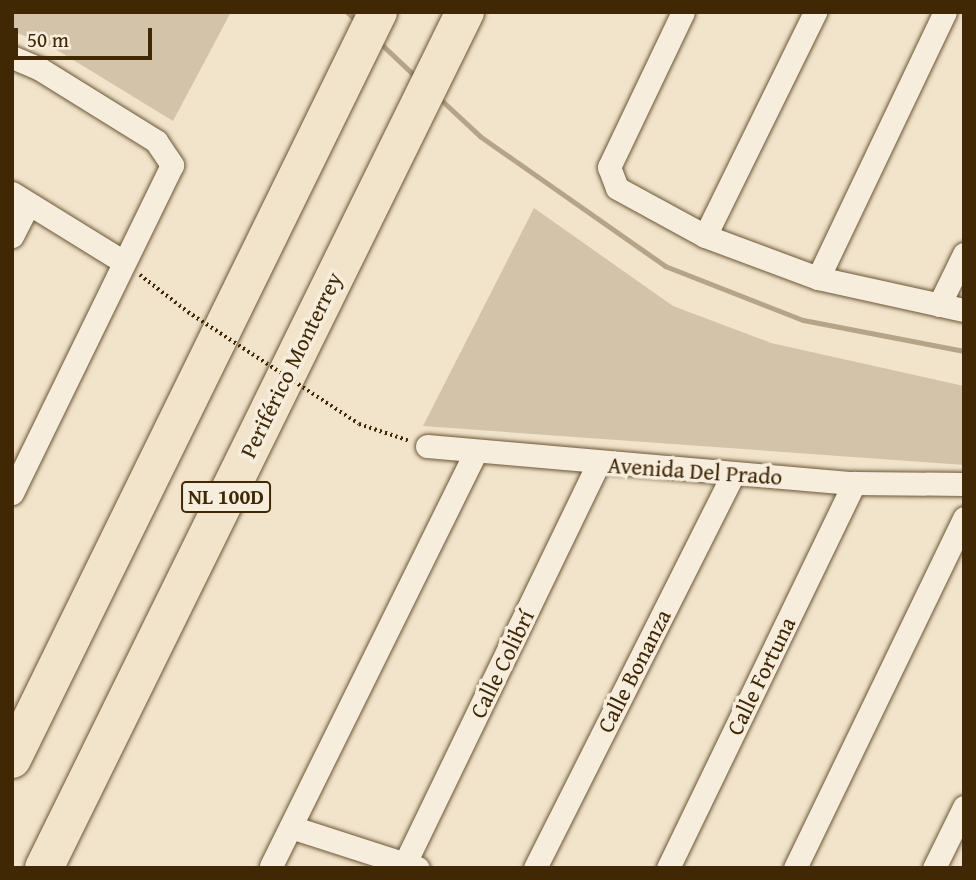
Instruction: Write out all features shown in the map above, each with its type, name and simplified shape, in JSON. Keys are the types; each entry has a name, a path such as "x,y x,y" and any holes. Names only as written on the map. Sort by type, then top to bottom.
{"highway":[{"name":"NL 100D","path":"12,759 378,12"},
{"name":"Periférico Monterrey","path":"44,868 464,12"}],"street":[{"path":"683,12 611,160 610,174 617,188 705,236 818,278 964,310"},
{"path":"705,236 815,12"},
{"path":"818,278 946,12"},
{"path":"12,57 40,69 156,141 170,157 171,174 122,261 12,493"},
{"path":"12,236 20,199 122,261"},
{"path":"939,305 964,254"},
{"name":"Avenida Del Prado","path":"427,446 598,464 854,483 964,484"},
{"path":"271,866 475,453"},
{"name":"Calle Colibrí","path":"412,865 598,464"},
{"name":"Calle Bonanza","path":"535,868 733,474"},
{"name":"Calle Fortuna","path":"668,868 854,483"},
{"path":"795,868 964,518"},
{"path":"934,868 964,807"},
{"path":"290,827 412,865"}],"path":[{"path":"122,261 188,312 359,424 427,446"}],"shaded area":[{"path":"12,12 231,12 173,121 52,47 12,31"},
{"path":"534,208 673,306 771,343 964,386 964,465 423,426"}],"waterway":[{"path":"347,12 358,22"},
{"path":"380,43 416,77"},
{"path":"439,98 481,137 665,266 803,320 964,351"}]}
